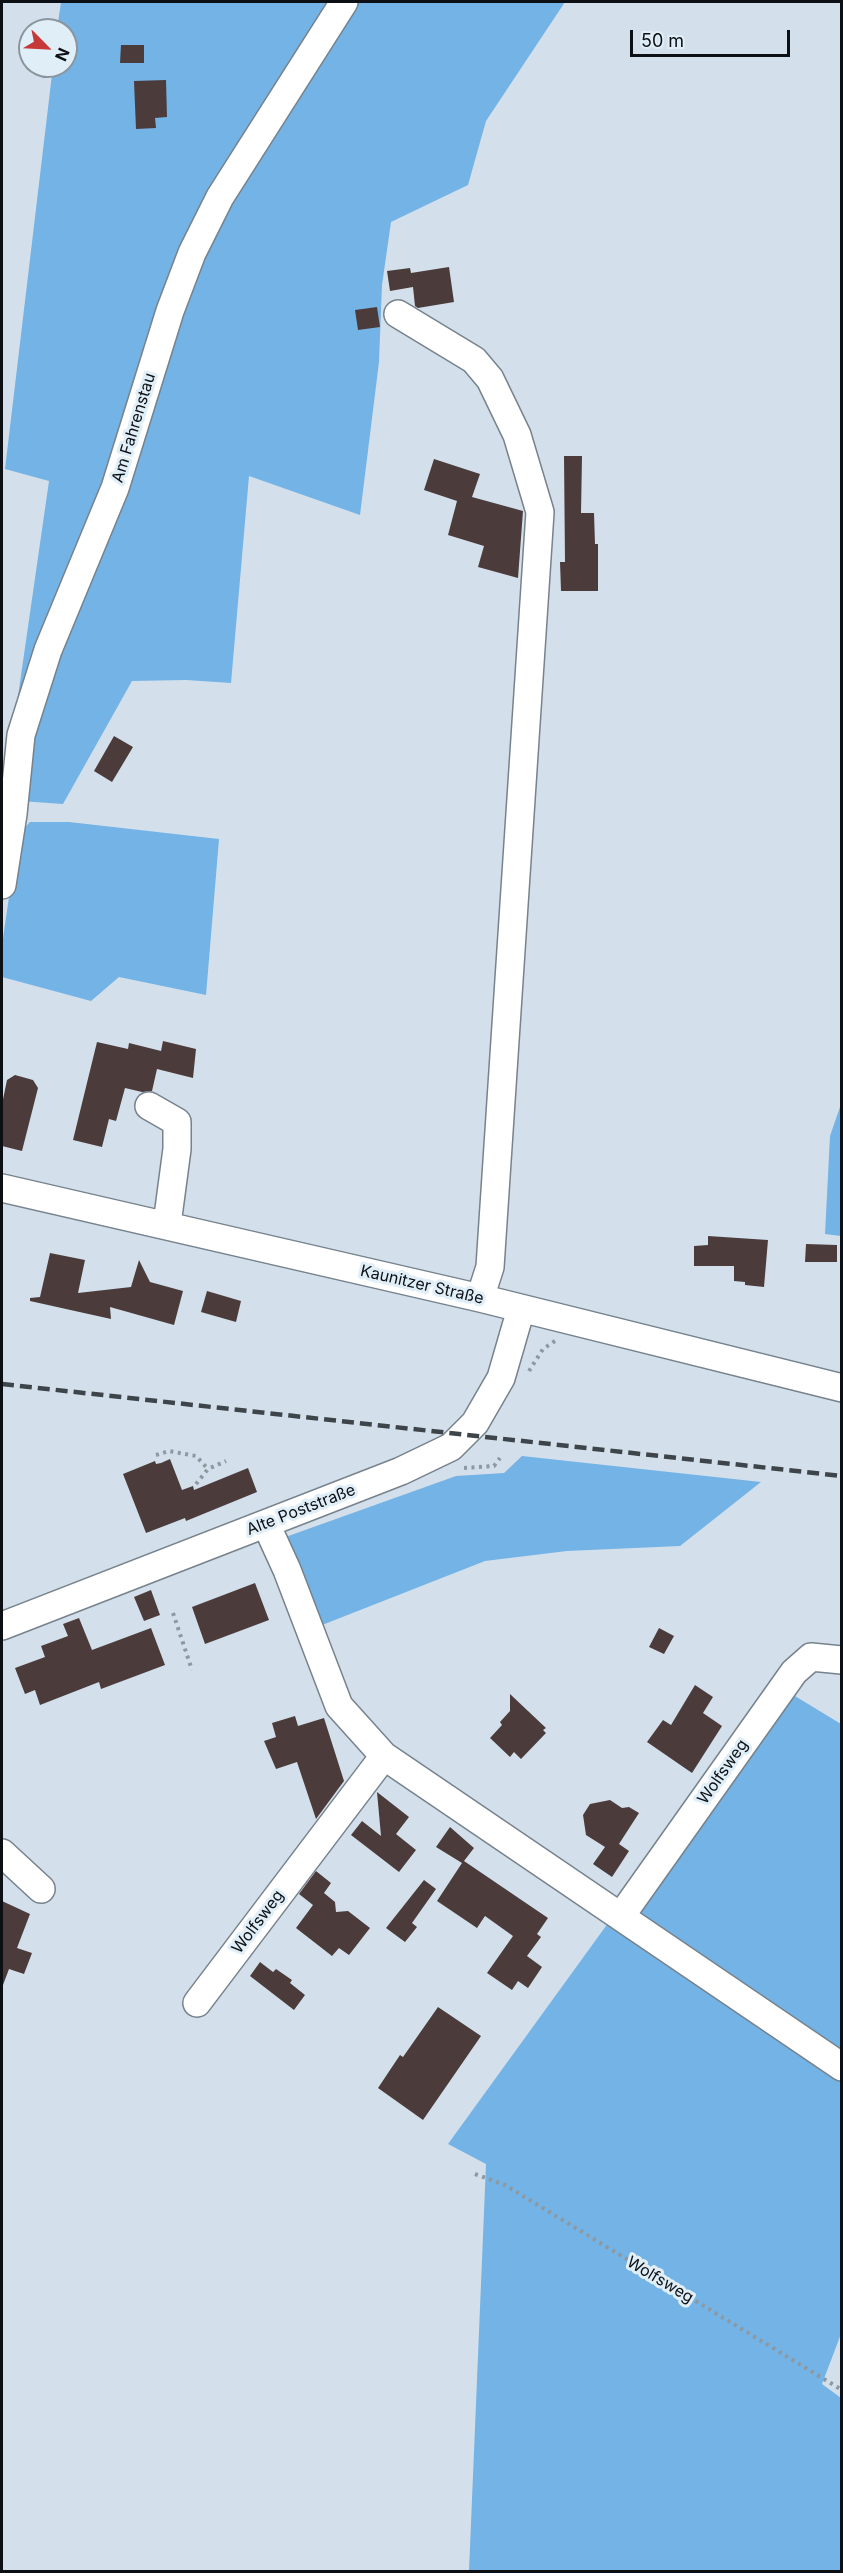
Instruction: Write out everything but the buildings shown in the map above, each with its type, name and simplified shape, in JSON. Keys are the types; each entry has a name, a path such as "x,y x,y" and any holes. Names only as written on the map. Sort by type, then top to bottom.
{"street":[{"name":"Am Fahrenstau","path":"2,885 13,814 21,735 48,650 115,488 170,311 192,253 220,196 344,2"},
{"path":"398,314 474,360 490,379 517,435 540,512 490,1267 480,1298"},
{"path":"149,1106 177,1122 177,1149 167,1224"},
{"name":"Kaunitzer Straße","path":"2,1188 167,1224 480,1298 842,1388"},
{"name":"Alte Poststraße","path":"2,1626 401,1472 451,1447 475,1423 501,1378 521,1309"},
{"path":"266,1524 287,1570 339,1706 384,1756 842,2067"},
{"name":"Wolfsweg","path":"621,1916 794,1672 811,1657 842,1660"},
{"name":"Wolfsweg","path":"196,2003 384,1756"},
{"path":"2,1852 41,1889"}],"path":[{"path":"156,1455 169,1450 196,1456 208,1469"},
{"path":"460,1468 494,1466 500,1458"},
{"path":"196,1484 208,1469 226,1461"},
{"path":"173,1613 192,1670"},
{"name":"Wolfsweg","path":"475,2174 505,2185 842,2390"}],"shaded area":[{"path":"61,2 565,2 486,121 468,185 391,222 382,285 379,362 360,515 249,476 231,683 186,680 132,681 63,804 20,801 15,717 49,481 5,469 52,78 78,78 78,18 59,18"},
{"path":"30,822 69,822 219,839 206,995 119,977 91,1001 2,977 2,945 18,835"},
{"path":"841,1104 841,1236 825,1234 830,1136"},
{"path":"522,1456 761,1482 680,1546 567,1551 485,1561 317,1627 280,1539 456,1476 504,1473"},
{"path":"790,1693 841,1724 841,2056 641,1921 637,1908"},
{"path":"611,1919 841,2079 841,2334 822,2384 841,2398 841,2571 469,2571 486,2164 448,2144"}],"railway":[{"path":"2,1384 842,1476"}]}
